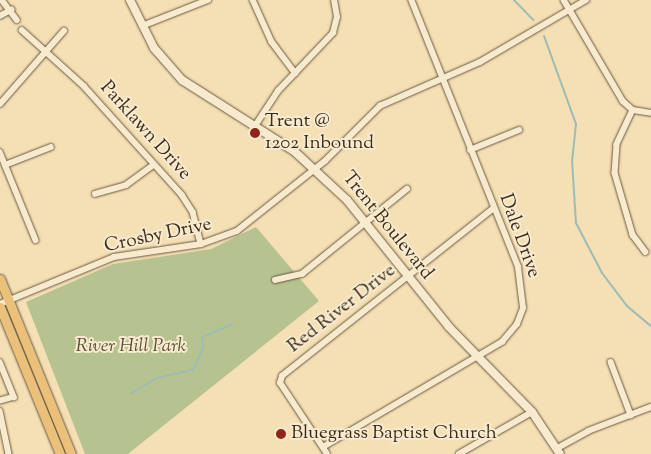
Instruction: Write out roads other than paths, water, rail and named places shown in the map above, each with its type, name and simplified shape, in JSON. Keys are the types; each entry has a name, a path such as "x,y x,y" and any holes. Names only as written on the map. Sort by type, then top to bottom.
{"main road":[{"path":"0,279 3,304 60,454"},
{"path":"3,304 71,454"}],"street":[{"path":"2,0 17,20"},
{"name":"Trent Boulevard","path":"130,0 142,26 161,57 182,80 316,168 478,357 532,412 558,452"},
{"path":"142,26 208,0"},
{"path":"254,0 272,42 295,73"},
{"path":"254,126 295,73 333,33 337,17 334,0"},
{"name":"Dale Drive","path":"323,447 478,357 511,333 524,300 518,267 411,0"},
{"path":"564,0 633,110 651,113"},
{"name":"Crosby Drive","path":"3,304 120,256 201,244 243,227 316,168 380,106 442,77 480,62 586,0"},
{"path":"0,16 11,10"},
{"name":"Parklawn Drive","path":"22,30 84,86 188,203 201,244"},
{"path":"0,104 2,96 64,31"},
{"path":"633,110 617,145 615,173 633,235 646,252"},
{"path":"470,150 519,130"},
{"path":"5,165 51,147"},
{"path":"0,152 36,240"},
{"path":"95,194 126,185 154,164"},
{"path":"274,280 302,274 407,189"},
{"name":"Red River Drive","path":"327,454 280,378 494,208"},
{"path":"0,362 14,397 0,401"},
{"path":"611,362 631,415"},
{"path":"558,452 588,430 651,407"},
{"path":"0,410 9,454"},
{"path":"459,454 467,452 532,412"},
{"path":"0,445 7,444"}],"waterway":[{"path":"514,0 533,20"},
{"path":"544,36 576,124 572,160 576,223 602,273 627,306 651,326"},
{"path":"131,393 157,378 193,370 203,348 202,337 232,324"}],"place":[{"name":"Trent @ 1202 Inbound","path":"255,133"},
{"name":"Bluegrass Baptist Church","path":"281,434"}],"park label":[{"name":"River Hill Park","path":"131,347"}]}
